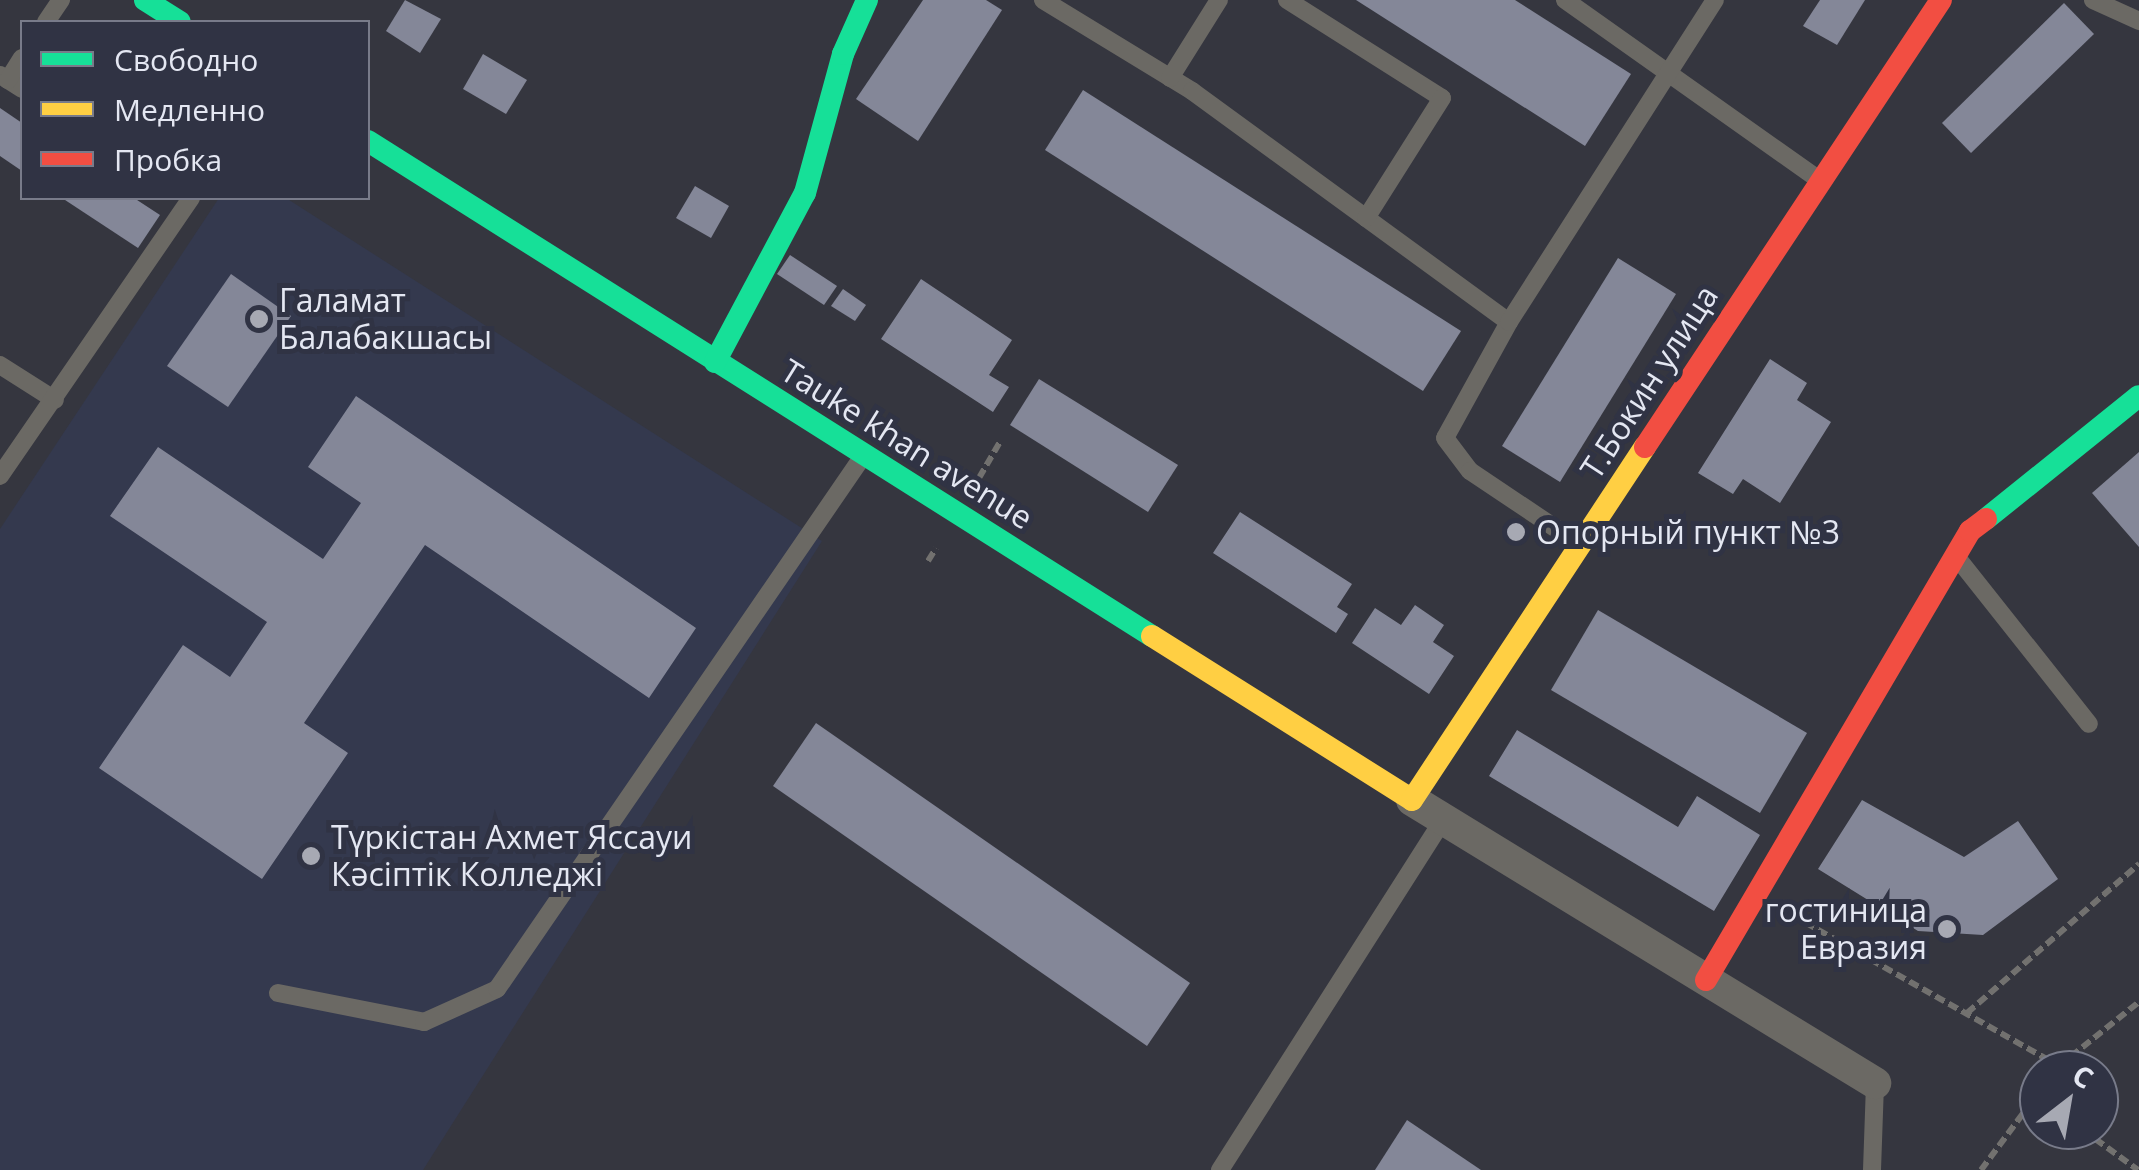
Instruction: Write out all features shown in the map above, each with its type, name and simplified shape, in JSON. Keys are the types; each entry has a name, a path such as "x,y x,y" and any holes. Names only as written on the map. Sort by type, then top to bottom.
{"main road":[{"path":"144,0 177,20"},
{"path":"716,362 805,192 842,54 867,0"},
{"name":"Т.Бокин улица","path":"1412,800 1819,180 1942,0"},
{"name":"Tauke khan avenue","path":"370,142 1412,800"},
{"path":"1706,980 1970,531 2139,396"}],"street":[{"path":"1412,800 1875,1084"}],"lane":[{"path":"1042,0 1170,78 1510,322"},
{"path":"1170,78 1219,0"},
{"path":"1287,0 1442,98 1366,218"},
{"path":"1565,0 1668,68 1819,180"},
{"path":"1580,545 1483,482 1446,438 1510,322 1668,68 1715,0"},
{"path":"2093,0 2139,21"},
{"path":"0,476 190,200"},
{"path":"0,365 54,400"},
{"path":"278,992 424,1022 497,989 863,456"},
{"path":"1956,555 2089,724"},
{"path":"1220,1170 1444,819"},
{"path":"1872,1170 1875,1084"}],"path":[{"path":"1967,1013 2139,864"},
{"path":"1756,894 2028,1050"},
{"path":"2079,1050 2139,1002"},
{"path":"1981,1170 2019,1120"},
{"path":"2110,1150 2138,1170"}],"shaded area":[{"name":"Түркістан Ахмет Яссауи Кәсіптік Колледжі","path":"218,200 289,200 822,541 423,1170 0,1170 0,529"}],"building":[{"path":"405,0 441,19 420,53 386,31"},
{"path":"923,0 986,0 1002,10 918,141 856,99"},
{"path":"1356,0 1515,0 1631,74 1585,146"},
{"path":"1820,0 1865,0 1837,45 1803,26"},
{"path":"2064,3 2094,34 1971,153 1942,123"},
{"path":"483,54 527,80 506,114 463,89"},
{"path":"1083,90 1461,331 1423,391 1045,150"},
{"path":"0,108 20,122 20,170 0,156"},
{"path":"695,186 729,206 711,238 676,218"},
{"path":"65,200 137,200 160,215 138,248"},
{"path":"790,255 837,286 824,305 777,274"},
{"path":"1618,258 1676,294 1560,482 1502,446"},
{"path":"231,274 291,316 228,407 167,366"},
{"path":"921,279 1012,340 989,375 1009,387 993,412 881,339"},
{"path":"843,289 866,305 855,321 831,306"},
{"path":"1770,359 1807,383 1797,400 1831,422 1780,503 1743,479 1733,494 1698,473"},
{"path":"1039,379 1178,465 1148,512 1010,425"},
{"path":"356,396 696,628 649,698 425,545 304,723 348,753 262,879 99,768 183,645 230,677 267,622 110,516 158,447 323,559 361,503 308,467"},
{"path":"2139,452 2139,547 2092,493"},
{"path":"1240,512 1352,584 1337,607 1348,614 1336,633 1213,553"},
{"path":"1415,605 1444,625 1433,642 1454,656 1429,694 1352,643 1375,608 1401,625"},
{"path":"1598,610 1807,733 1760,813 1551,690"},
{"path":"816,723 1190,983 1147,1046 773,786"},
{"path":"1517,730 1678,827 1697,796 1760,835 1714,911 1489,776"},
{"name":"гостиница Евразия","path":"1862,800 1964,857 2018,821 2058,879 1983,935 1918,931 1818,869"},
{"path":"1407,1120 1481,1170 1375,1170"}],"traffic: fast":[{"path":"145,0 177,20"},
{"path":"715,362 805,193 843,54 867,0"},
{"path":"370,142 1152,636"},
{"path":"1986,519 2139,396"}],"traffic: slow":[{"path":"1152,636 1412,800 1645,447"}],"traffic: jam":[{"path":"1645,447 1941,0"},
{"path":"1706,980 1970,531 1986,519"}],"place":[{"name":"Галамат Балабакшасы","path":"259,319"},
{"name":"Опорный пункт №3","path":"1516,532"},
{"name":"Түркістан Ахмет Яссауи Кәсіптік Колледжі","path":"311,856"},
{"name":"гостиница Евразия","path":"1947,929"}]}
